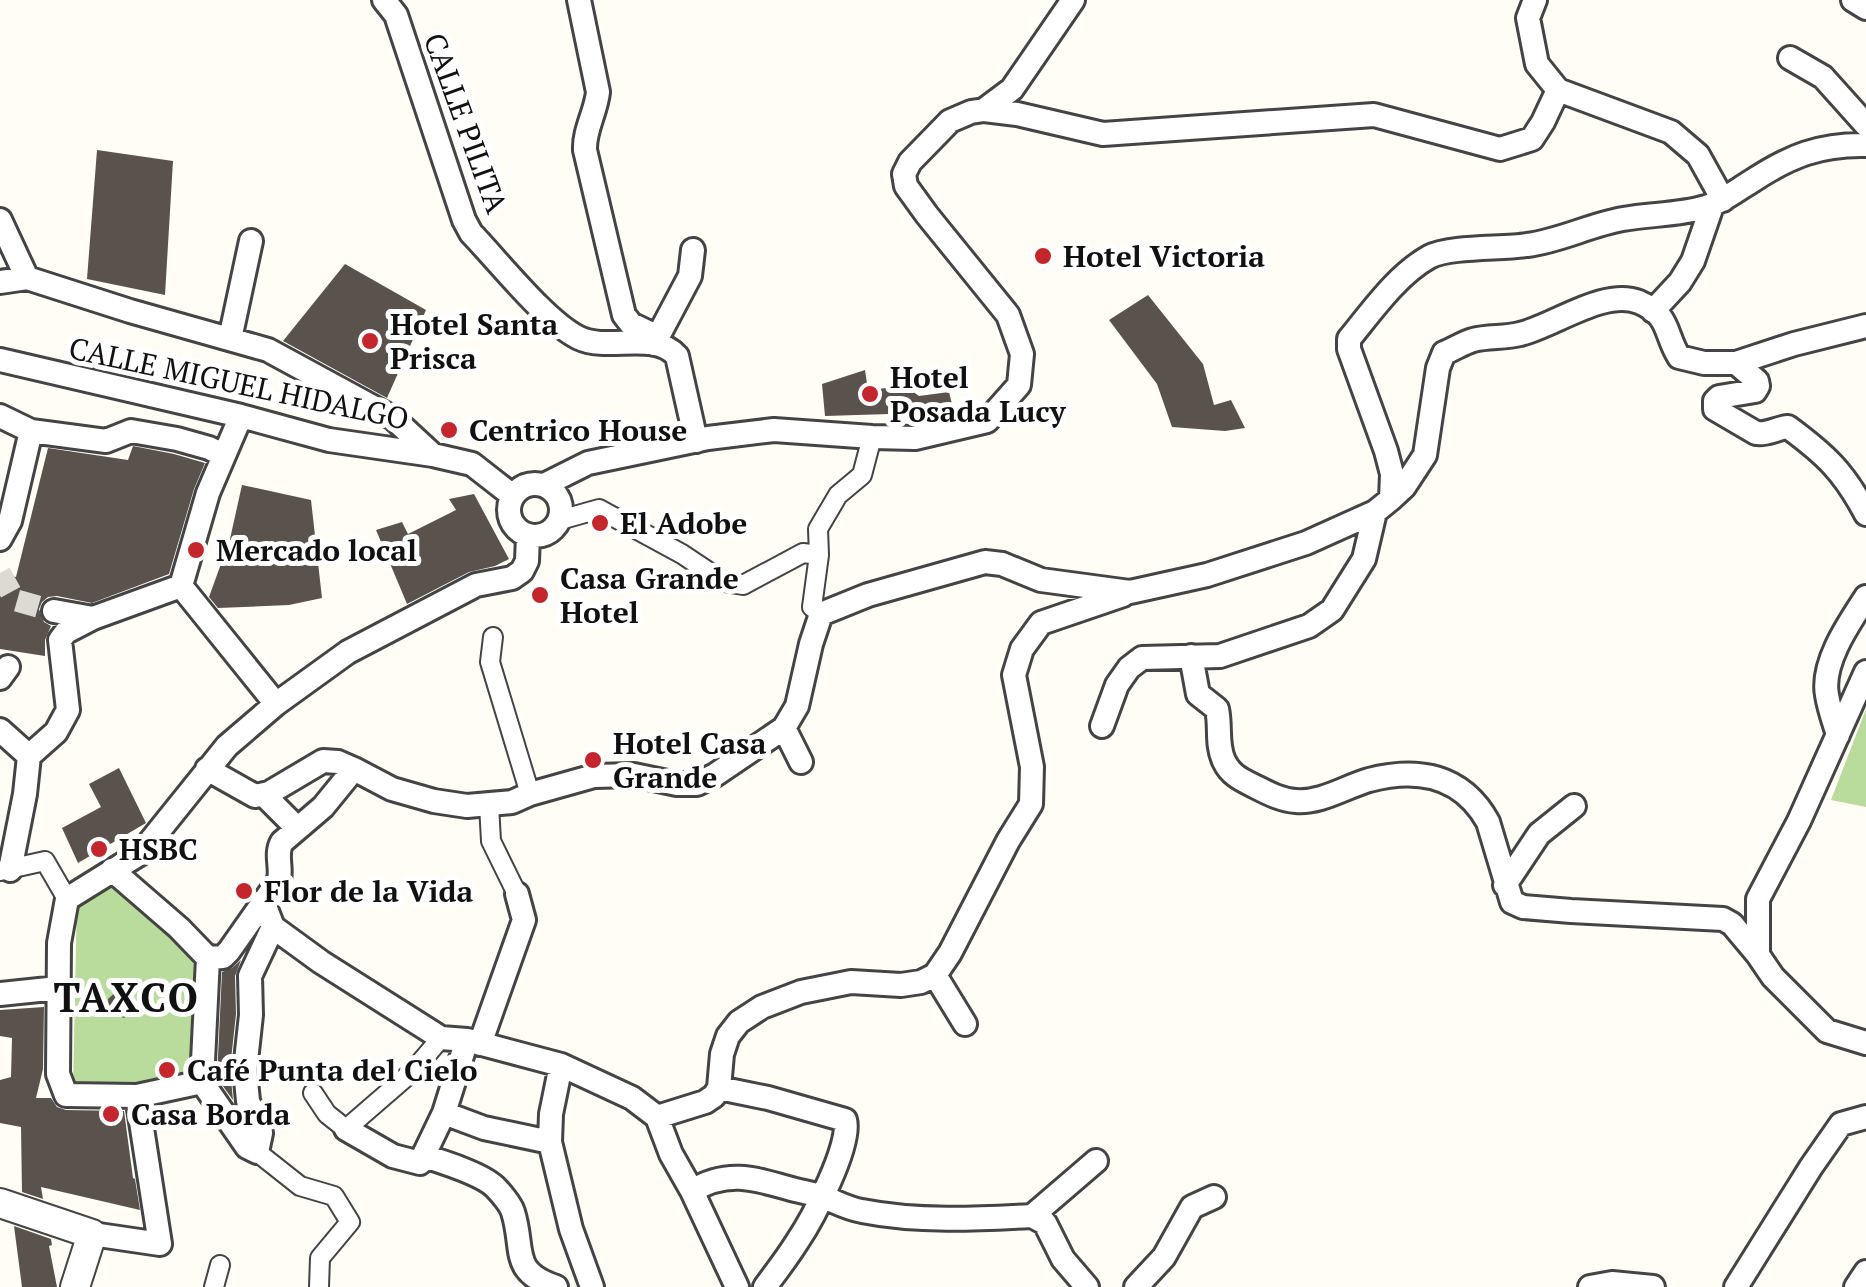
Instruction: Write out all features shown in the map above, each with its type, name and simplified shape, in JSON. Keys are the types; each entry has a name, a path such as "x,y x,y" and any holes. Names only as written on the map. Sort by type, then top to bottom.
{"street":[{"name":"CALLE PILITA","path":"384,0 396,15 471,233 549,316 580,338 608,344 656,340"},
{"path":"579,0 598,92 585,150 624,315 677,356 696,441"},
{"path":"984,110 1012,89 1073,0"},
{"path":"1535,0 1528,18 1536,64 1558,90 1671,132 1698,155 1717,203 1693,261 1653,311"},
{"path":"1853,0 1866,8"},
{"path":"1790,58 1824,76 1866,125"},
{"path":"1012,89 1017,114"},
{"path":"544,485 560,499 560,520 547,534 528,536 511,520 513,496 521,488 544,485 588,463 774,430 915,438 987,421 1019,385 1022,354 1008,315 916,200 906,186 904,174 910,162 950,122 970,112 1017,114 1102,134 1374,115 1500,149 1532,139 1558,90"},
{"path":"1102,726 1116,685 1142,658 1220,656 1309,626 1332,610 1364,559 1392,474 1349,349 1349,338 1389,289 1430,257 1452,250 1547,242 1622,219 1684,213 1717,203 1777,164 1815,149 1838,144 1866,145"},
{"path":"0,220 27,278"},
{"path":"230,339 252,241"},
{"path":"656,340 690,276 694,250"},
{"path":"0,282 27,278 130,312 268,350 392,418 433,455"},
{"path":"657,1117 714,1096 719,1088 728,1036 739,1022 762,1007 802,992 850,982 901,985 935,975 1031,804 1032,767 1014,675 1022,649 1040,623 1130,592 1207,575 1275,554 1383,505 1404,488 1425,455 1438,368 1444,354 1472,340 1524,334 1618,298 1637,301 1653,311 1667,326 1678,357 1704,363 1736,363 1866,326"},
{"name":"CALLE MIGUEL HIDALGO","path":"0,360 329,440 472,464 513,496"},
{"path":"1736,363 1758,386 1755,391 1719,397 1715,409 1756,434 1788,427 1849,482 1866,514"},
{"path":"0,416 31,431 106,441 131,432 177,439 224,455"},
{"path":"182,586 208,493 242,416"},
{"path":"0,539 10,521 31,431"},
{"path":"821,614 812,607 818,529 838,495 862,475 872,438"},
{"path":"560,520 599,509 724,582 744,585 802,553 819,555"},
{"path":"67,899 140,854 227,746 276,704 348,652 476,585 512,578 527,561 528,536"},
{"path":"821,614 985,562 1002,564 1042,580 1130,592"},
{"path":"182,586 93,618 66,632 60,640 68,710 56,732 30,756 25,794 5,870 46,861 67,899 59,943 58,988 58,1074 66,1095 137,1096 202,1082"},
{"path":"182,586 276,704"},
{"path":"1838,735 1826,692 1826,677 1842,632 1866,598"},
{"path":"54,612 93,618"},
{"path":"207,769 255,796 264,795 322,761 338,762 392,789 468,806 512,802 594,776 634,775 697,784 715,776 784,728 797,706 821,614"},
{"path":"493,637 490,662 530,794"},
{"path":"1191,656 1198,694 1217,708 1218,743 1224,763 1234,776 1297,801 1315,800 1369,780 1406,773 1438,778 1474,800 1488,822 1512,902 1523,907 1633,916 1723,919 1732,924 1772,977 1828,1031 1866,1043"},
{"path":"1758,955 1758,899 1799,821 1866,672"},
{"path":"784,728 802,762"},
{"path":"0,730 30,756"},
{"path":"208,958 223,957 229,951 278,880 278,849 322,807 354,768"},
{"path":"264,795 297,828"},
{"path":"422,1159 524,920 517,894 491,841 489,805"},
{"path":"1505,885 1539,834 1574,806"},
{"path":"112,870 208,958 202,1082 247,1148 300,1186 334,1196 350,1222 320,1258 318,1287"},
{"path":"262,901 273,927 441,1038 474,1042 561,1064 632,1098 657,1117 737,1287"},
{"path":"257,1152 261,1134 248,1101 245,1070 250,976 273,927"},
{"path":"935,975 964,1024"},
{"path":"0,994 58,988"},
{"path":"346,1129 413,1071 441,1038"},
{"path":"561,1064 550,1142 584,1286"},
{"path":"719,1088 845,1120 847,1128 839,1157 800,1239 765,1287"},
{"path":"313,1094 327,1114 346,1129 393,1156 422,1159 484,1178 498,1189 513,1208 525,1269 537,1280 556,1287"},
{"path":"0,1203 92,1234 160,1244 137,1096"},
{"path":"444,1113 484,1128 550,1142"},
{"path":"1736,1287 1841,1124 1866,1116"},
{"path":"1032,1216 1096,1161"},
{"path":"692,1192 706,1183 736,1177 764,1180 863,1212 919,1217 1032,1216 1045,1223 1062,1259 1088,1287"},
{"path":"1136,1287 1164,1258 1192,1208 1214,1197"},
{"path":"75,1287 92,1234"},
{"path":"214,1287 220,1266"},
{"path":"1856,1287 1866,1272"},
{"path":"1590,1287 1612,1283 1652,1287"}],"green space":[{"path":"1866,709 1866,807 1831,800"},
{"path":"103,877 202,960 200,1077 136,1094 73,1088 77,897"}],"building":[{"path":"97,150 173,161 165,295 87,279"},
{"path":"345,264 426,310 387,398 283,341"},
{"path":"1148,295 1203,364 1214,405 1231,400 1245,428 1225,431 1172,427 1157,384 1109,320"},
{"name":"Hotel Posada Lucy","path":"865,370 868,390 905,386 919,396 949,392 954,412 825,416 822,384"},
{"path":"133,446 205,463 169,574 92,603 48,597 39,609 44,622 51,626 45,640 45,656 0,649 0,573 16,577 48,448 128,460"},
{"path":"242,485 311,500 322,598 289,605 218,608 209,597 230,539"},
{"path":"474,494 509,559 469,572 407,604 376,530 402,522 408,534 456,510 449,499"},
{"path":"119,768 146,823 78,863 62,828 101,807 89,784"},
{"path":"241,960 235,976 236,1014 230,1069 233,1100 217,1078 222,972"},
{"path":"118,990 132,994 135,1008 124,1018 110,1013 108,999"},
{"path":"44,1007 43,1069 36,1098 51,1098 57,1107 66,1110 124,1111 140,1210 41,1187 43,1199 22,1192 21,1127 0,1123 0,1080 11,1077 12,1038 0,1036 0,1010"},
{"path":"14,1226 51,1239 57,1287 22,1287"}],"tunnel":[{"path":"0,573 15,600 54,611"}],"place":[{"name":"Hotel Victoria","path":"1043,256"},
{"name":"Hotel Santa Prisca","path":"370,341"},
{"name":"Hotel Posada Lucy","path":"870,394"},
{"name":"Centrico House","path":"449,430"},
{"name":"El Adobe","path":"600,523"},
{"name":"Mercado local","path":"196,550"},
{"name":"Casa Grande Hotel","path":"540,595"},
{"name":"Hotel Casa Grande","path":"593,760"},
{"name":"HSBC","path":"99,849"},
{"name":"Flor de la Vida","path":"244,891"},
{"name":"Café Punta del Cielo","path":"167,1070"},
{"name":"Casa Borda","path":"111,1114"}],"district":[{"name":"TAXCO","path":"127,996"}]}
